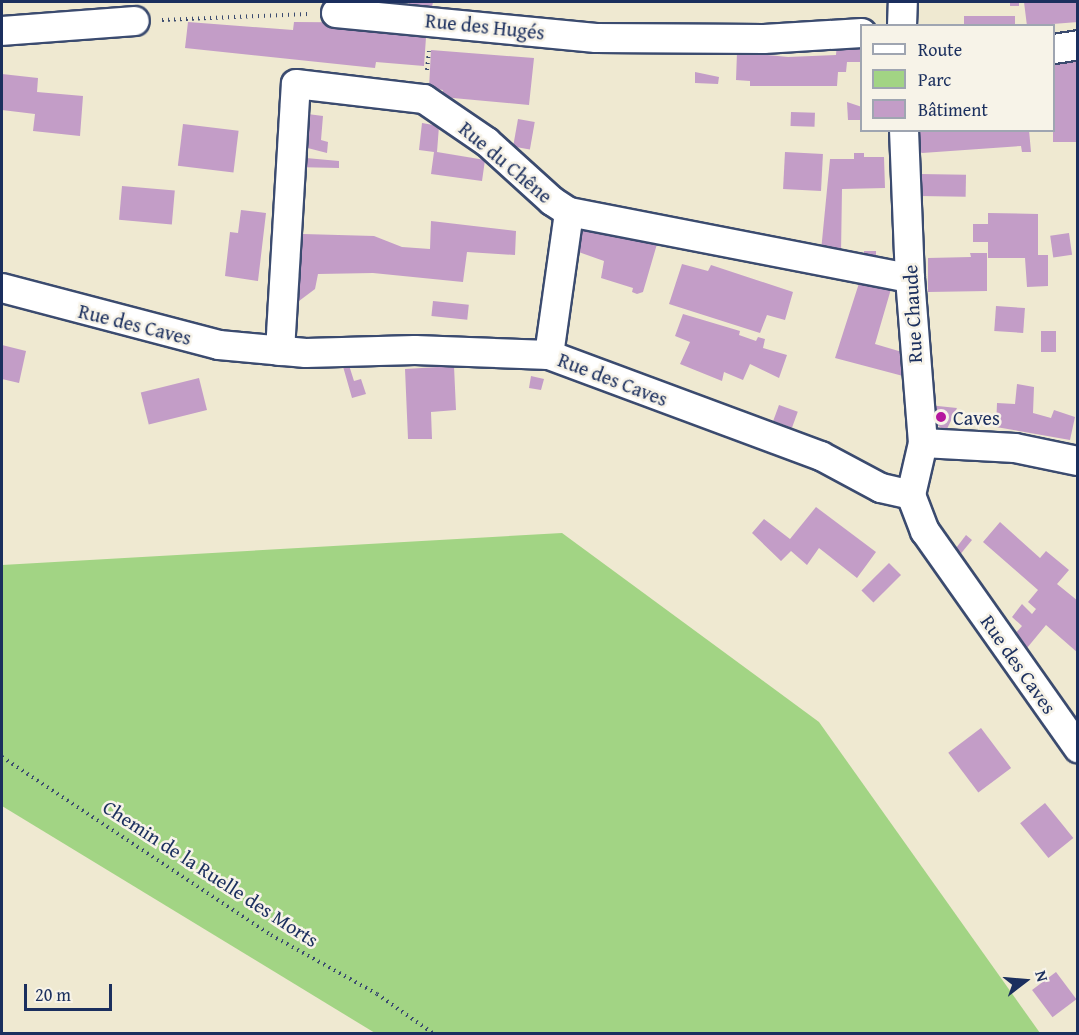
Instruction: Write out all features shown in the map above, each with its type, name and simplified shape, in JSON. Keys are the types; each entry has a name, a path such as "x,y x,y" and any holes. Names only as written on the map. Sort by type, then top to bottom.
{"street":[{"path":"902,24 903,2"},
{"name":"Rue des Hugés","path":"336,13 433,20 596,38 764,39 860,33"},
{"path":"2,32 135,21"},
{"path":"1055,49 1077,45"},
{"name":"Rue du Chêne","path":"280,351 296,84 424,99 487,142 552,201 569,212 910,278"},
{"name":"Rue Chaude","path":"904,132 910,278 923,443 911,495"},
{"path":"549,355 569,212"},
{"name":"Rue des Caves","path":"2,288 219,345 280,351 549,355 821,456 881,488 911,495 925,531 1074,736"},
{"path":"923,443 1016,448 1077,461"}],"path":[{"path":"135,21 336,13"},
{"path":"424,99 433,20"},
{"name":"Chemin de la Ruelle des Morts","path":"2,757 270,935 377,994 434,1034"}],"green space":[{"path":"562,533 819,722 1040,1033 375,1033 2,806 2,565"}],"building":[{"path":"409,2 433,2 432,7 409,5"},
{"path":"1010,2 1019,2 1019,6 1010,6"},
{"path":"1024,2 1078,2 1078,22 1027,24"},
{"path":"964,16 1015,16 1015,24 964,24"},
{"path":"188,22 293,30 294,22 427,23 424,66 376,62 375,68 185,48"},
{"path":"837,43 860,43 860,62 847,62 846,72 838,72 837,86 750,86 750,81 736,80 737,52 788,57 836,55"},
{"path":"431,50 534,58 529,105 442,97 443,90 429,88"},
{"path":"1055,52 1078,52 1078,142 1053,142"},
{"path":"695,72 719,77 718,84 695,83"},
{"path":"2,74 38,78 37,92 83,96 80,136 33,131 35,114 2,110"},
{"path":"847,102 860,106 860,120 848,120"},
{"path":"791,112 815,113 814,127 791,126"},
{"path":"300,113 323,116 321,140 328,142 327,153 296,145"},
{"path":"518,119 535,122 530,150 513,147"},
{"path":"422,123 439,126 437,152 485,160 482,181 431,174 434,152 419,150"},
{"path":"183,124 239,131 233,173 178,166"},
{"path":"917,132 1029,132 1031,152 1022,152 1021,146 922,153 918,151"},
{"path":"785,152 823,154 821,191 783,189"},
{"path":"854,153 864,153 864,157 884,157 885,188 842,189 841,254 821,251 830,159 854,159"},
{"path":"295,157 339,161 339,168 294,167"},
{"path":"920,174 966,175 966,197 920,196"},
{"path":"122,186 175,191 172,224 119,220"},
{"path":"241,210 266,213 258,281 225,276 230,232 238,233"},
{"path":"988,213 1038,214 1038,255 1048,255 1048,286 1027,287 1025,258 988,258 988,242 973,242 973,224 988,224"},
{"path":"431,221 516,231 515,255 467,252 463,282 373,273 318,274 315,289 295,304 303,234 374,236 402,247 430,249"},
{"path":"588,226 657,244 643,292 637,294 632,292 633,288 601,278 604,261 573,250 578,231"},
{"path":"1069,233 1072,255 1053,257 1050,236"},
{"path":"864,251 876,251 876,257 864,257"},
{"path":"970,253 987,253 987,291 928,292 928,258 971,257"},
{"path":"682,264 708,271 711,265 793,292 785,320 767,315 760,333 669,304"},
{"path":"861,277 891,289 875,344 902,352 903,376 835,358"},
{"path":"433,301 469,305 467,320 431,316"},
{"path":"996,306 1025,308 1023,333 994,331"},
{"path":"683,314 740,331 739,335 756,341 758,337 765,339 763,348 787,355 779,378 750,364 743,380 724,372 722,381 680,364 690,342 675,336"},
{"path":"1041,331 1056,331 1056,352 1041,352"},
{"path":"2,345 26,351 19,383 2,379"},
{"path":"348,362 354,381 361,379 366,394 352,398 342,363"},
{"path":"454,366 456,410 431,412 432,439 408,439 405,369"},
{"path":"531,376 544,379 541,390 529,388"},
{"path":"199,378 207,410 149,425 141,393"},
{"path":"1017,384 1034,387 1033,413 1051,418 1054,410 1075,417 1070,440 996,427 997,403 1015,404"},
{"path":"779,405 798,412 792,428 773,421"},
{"name":"Caves","path":"928,405 957,408 946,431 928,419"},
{"path":"816,507 876,552 857,578 819,548 807,565 791,551 781,561 752,533 764,519 790,539"},
{"path":"1000,522 1040,558 1046,551 1069,570 1057,584 1078,601 1078,653 1046,625 1027,648 1015,634 1022,626 1012,617 1022,604 1032,614 1036,609 1028,602 1038,590 983,542"},
{"path":"966,535 972,540 954,562 950,556"},
{"path":"889,563 901,575 873,603 861,591"},
{"path":"981,728 1011,768 978,793 948,753"},
{"path":"1045,803 1073,838 1048,858 1020,823"},
{"path":"1056,972 1076,999 1053,1017 1032,990"}],"place":[{"name":"Caves","path":"941,417"}]}
